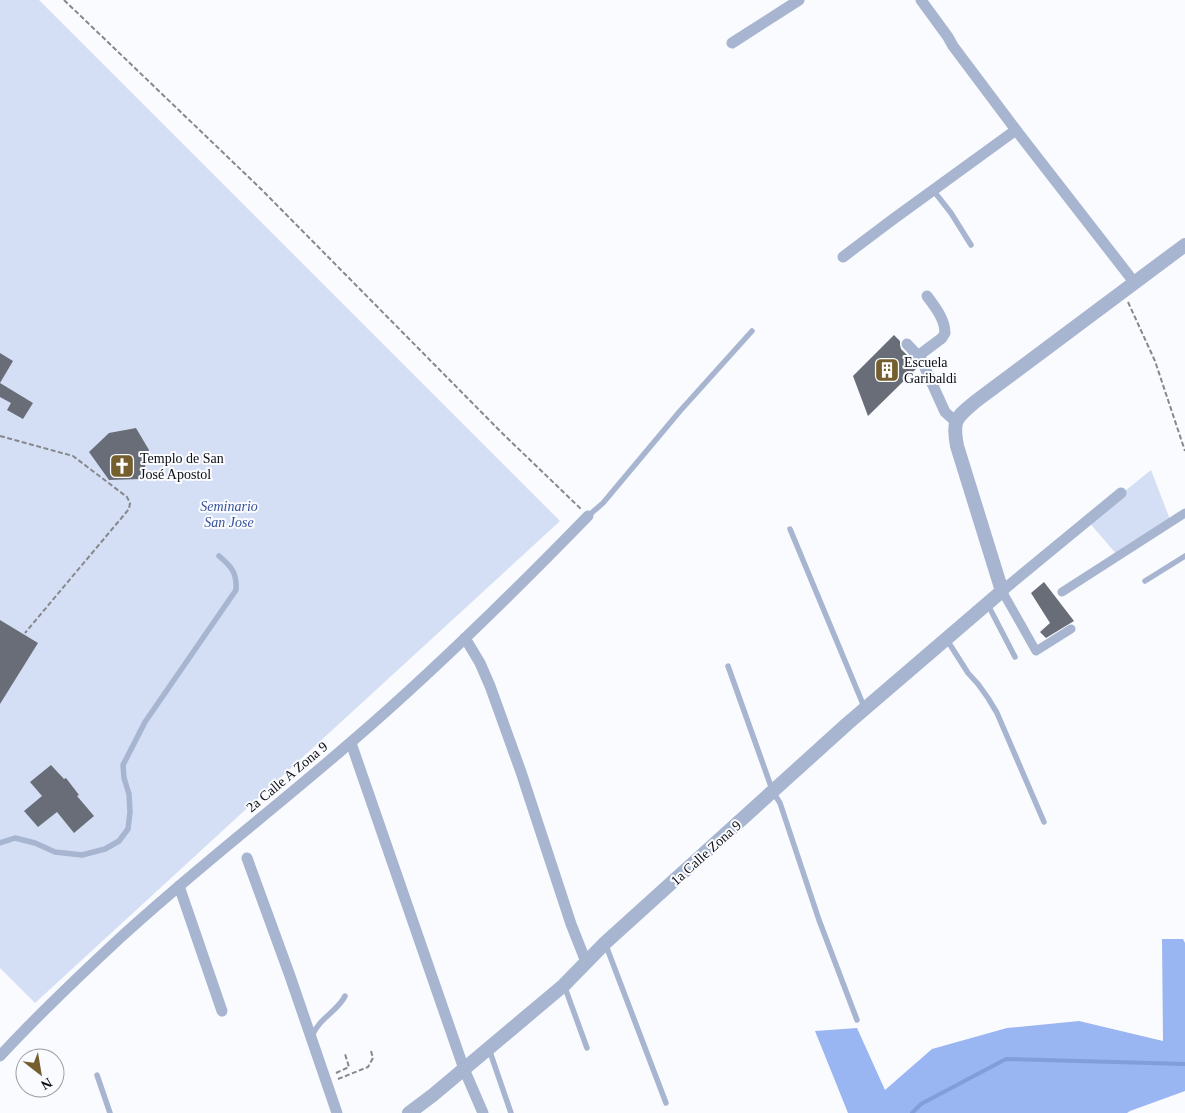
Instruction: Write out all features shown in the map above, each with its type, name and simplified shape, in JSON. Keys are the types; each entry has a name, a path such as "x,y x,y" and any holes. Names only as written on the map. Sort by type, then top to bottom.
{"street":[{"path":"732,43 799,0"},
{"path":"921,0 1016,130 1134,282"},
{"path":"843,258 1016,130"},
{"path":"1071,629 1036,651 1002,591 956,446 955,421 964,410 1185,245"},
{"path":"918,356 942,338 945,333 944,325 927,296"},
{"path":"907,344 924,364 945,412 955,421"},
{"path":"1002,591 1121,493"},
{"path":"1062,592 1185,513"},
{"name":"2a Calle A Zona 9","path":"0,1056 38,1015 121,937 179,886 351,743 527,579 588,516"},
{"name":"1a Calle Zona 9","path":"409,1113 433,1096 564,984 606,943 864,709 1002,591"},
{"path":"465,638 480,663 490,686 521,772 568,915 586,962"},
{"path":"351,743 464,1069 483,1113"},
{"path":"247,858 337,1113"},
{"path":"179,886 222,1011"}],"lane":[{"path":"933,190 971,245"},
{"path":"588,516 603,503 680,411 752,331"},
{"path":"790,529 864,709"},
{"path":"0,843 16,838 35,843 55,852 82,855 105,849 119,841 128,829 130,812 129,794 124,778 123,765 145,722 236,590 236,581 231,566 219,556"},
{"path":"1146,581 1185,556"},
{"path":"987,603 1015,656"},
{"path":"946,638 997,713 1044,822"},
{"path":"728,666 773,792 780,803 819,920 857,1020"},
{"path":"606,943 666,1103"},
{"path":"564,984 587,1048"},
{"path":"311,1038 321,1020 338,1006 345,996"},
{"path":"489,1049 512,1113"},
{"path":"96,1075 110,1113"}],"path":[{"path":"64,0 261,189 502,433 588,516"},
{"path":"1122,292 1155,361 1185,451"},
{"path":"0,436 73,456 127,497 130,503 129,509 25,633"},
{"path":"326,1080 368,1067 373,1058 371,1051"},
{"path":"326,1080 349,1067 345,1054"}],"green space":[{"name":"Seminario San Jose","path":"0,0 39,0 560,521 35,1003 0,968"},
{"path":"1151,470 1171,522 1118,556 1088,521"}],"shaded area":[{"path":"1162,939 1183,939 1185,943 1185,1091 1127,1113 848,1113 815,1031 857,1028 885,1090 932,1049 1007,1028 1079,1021 1163,1041"}],"building":[{"name":"Escuela Garibaldi","path":"894,335 900,341 901,349 915,363 917,368 868,416 853,376"},
{"path":"0,353 13,361 0,383"},
{"path":"0,383 33,403 23,419 7,410 11,403 0,397"},
{"name":"Templo de San José Apostol","path":"136,428 149,450 142,479 109,480 89,452 109,433"},
{"path":"1044,582 1074,621 1046,638 1040,632 1050,623 1031,593"},
{"path":"0,620 38,643 0,704"},
{"path":"51,765 64,779 66,778 79,795 77,796 94,816 74,833 57,812 38,827 24,811 42,796 30,782"}],"waterway":[{"path":"912,1113 921,1104 1006,1059 1185,1064"}],"place":[{"name":"Escuela Garibaldi","path":"887,370"},
{"name":"Templo de San José Apostol","path":"122,466"}]}
